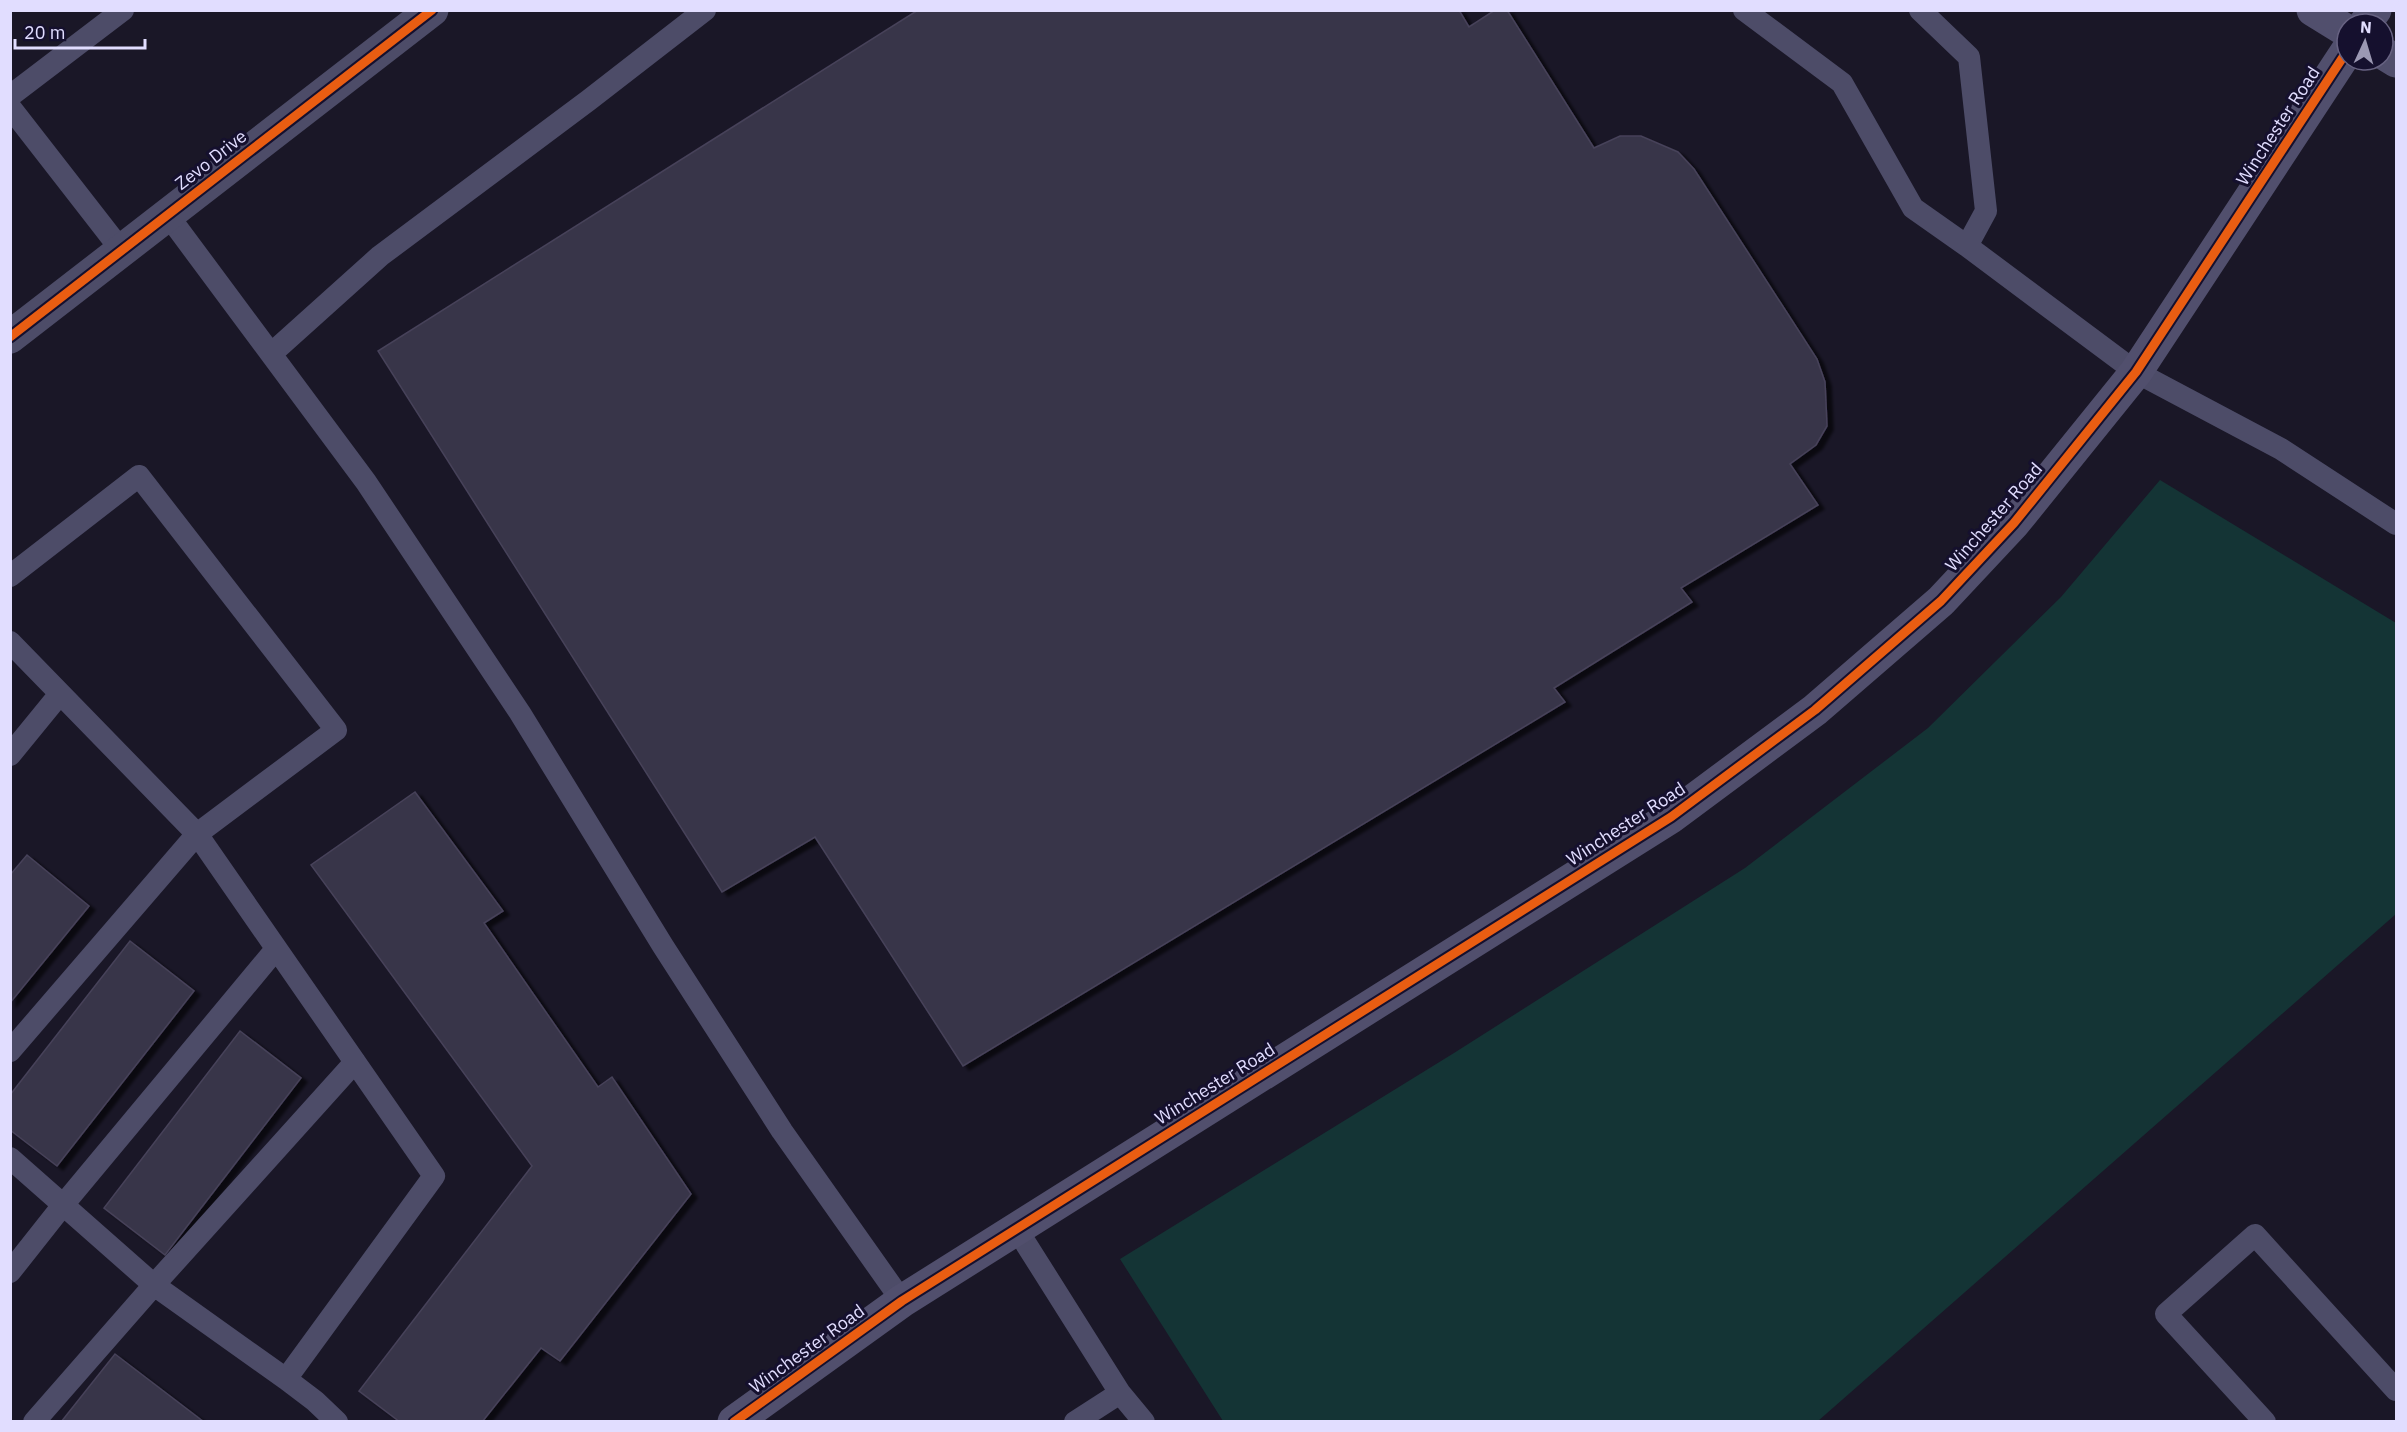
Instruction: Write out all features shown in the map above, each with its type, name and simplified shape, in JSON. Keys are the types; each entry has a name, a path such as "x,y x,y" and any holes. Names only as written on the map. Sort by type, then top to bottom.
{"street":[{"name":"Zevo Drive","path":"10,337 432,10"},
{"path":"2313,10 2335,24"},
{"name":"Winchester Road","path":"734,1422 902,1301 1671,817 1815,710 1941,600 2006,532 2136,372 2335,69"}],"lane":[{"path":"10,96 123,10"},
{"path":"271,354 380,256 705,10"},
{"path":"1744,10 1842,83 1913,208 2136,372 2281,449 2397,524"},
{"path":"1920,10 1969,57 1986,211 1967,246"},
{"path":"10,107 122,251"},
{"path":"167,214 366,482 520,713 663,946 782,1131 902,1301"},
{"path":"10,576 139,476 336,730 196,834 10,1051"},
{"path":"10,642 196,834 434,1176 286,1379"},
{"path":"10,755 59,695"},
{"path":"10,1272 276,948"},
{"path":"34,1422 355,1062"},
{"path":"10,1158 154,1285 286,1379 315,1401 337,1422"},
{"path":"1016,1228 1120,1393 1144,1422"},
{"path":"2265,1422 2166,1314 2256,1235 2397,1390"},
{"path":"1075,1422 1120,1393"}],"green space":[{"path":"2160,480 2396,623 2396,914 1818,1421 1223,1421 1120,1259 1454,1053 1745,868 1928,728 2061,597"}],"building":[{"path":"918,10 1459,10 1469,27 1495,10 1507,10 1594,148 1620,136 1641,136 1678,152 1694,169 1817,359 1825,382 1827,426 1816,445 1790,464 1818,505 1681,588 1692,602 1554,688 1565,702 963,1066 815,837 722,892 378,351"},
{"path":"415,792 503,911 484,923 598,1087 612,1077 691,1194 560,1361 541,1348 482,1422 400,1422 359,1391 532,1166 311,865"},
{"path":"27,855 89,906 10,1003 10,875"},
{"path":"130,941 194,991 57,1166 10,1130 10,1095"},
{"path":"240,1031 301,1078 165,1255 104,1208"},
{"path":"115,1354 204,1422 61,1422"}],"cycle path":[{"path":"10,337 432,10"},
{"path":"734,1422 902,1301 1671,817 1815,710 1941,601 2014,523 2136,372 2335,69"}]}
